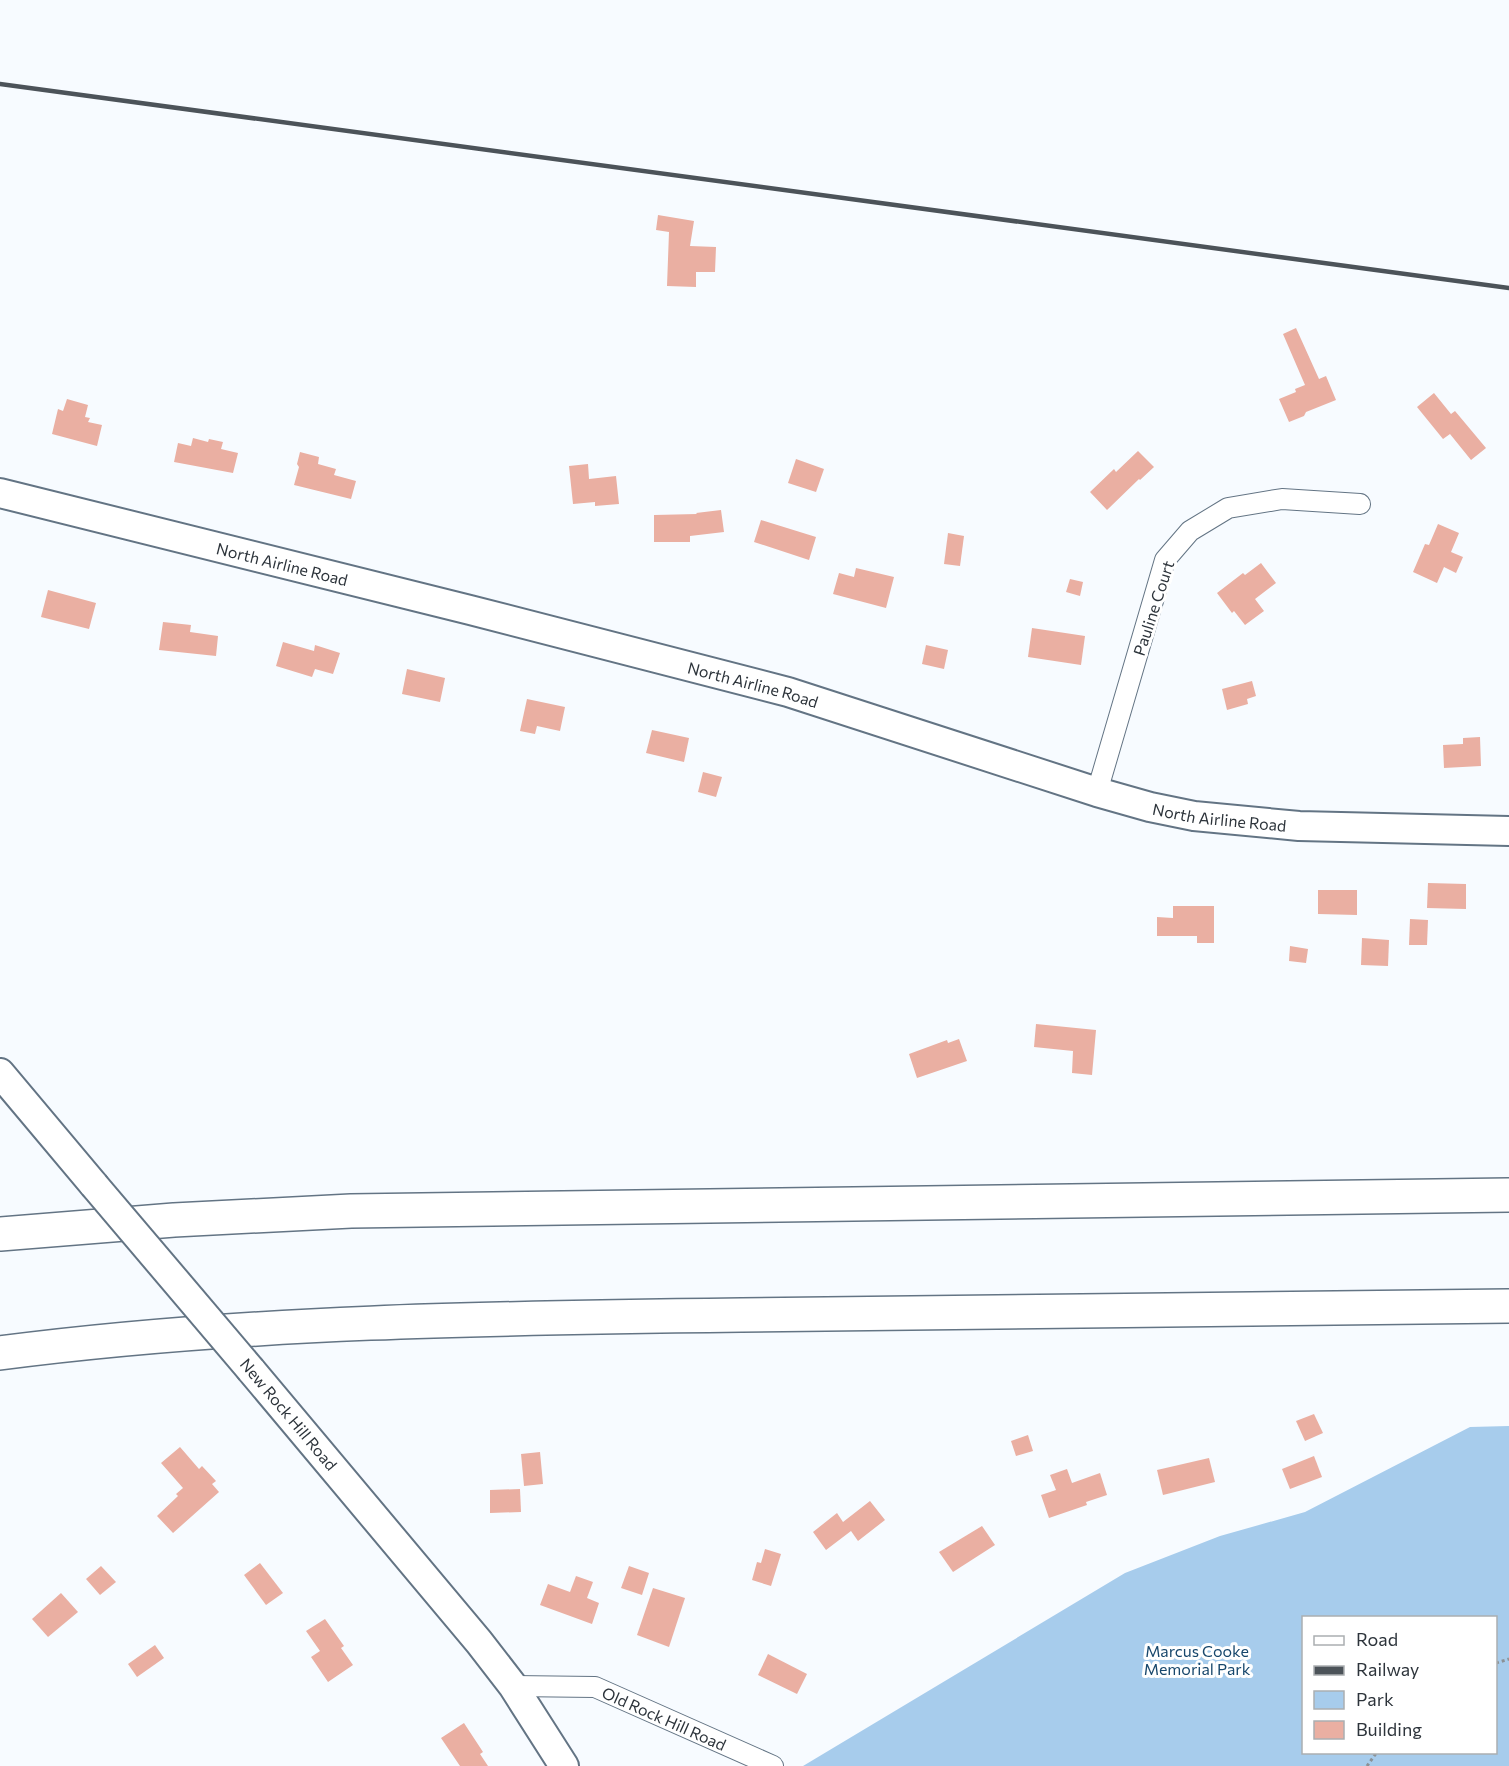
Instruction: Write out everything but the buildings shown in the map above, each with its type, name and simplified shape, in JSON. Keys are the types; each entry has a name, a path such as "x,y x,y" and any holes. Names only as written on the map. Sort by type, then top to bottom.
{"highway":[{"path":"0,1234 174,1220 373,1210 1509,1195"},
{"path":"0,1353 138,1338 285,1327 476,1319 1509,1306"}],"main road":[{"name":"North Airline Road","path":"0,494 470,610 788,692 1150,807 1194,816 1299,826 1509,831"},
{"name":"New Rock Hill Road","path":"0,1073 440,1594 513,1686 564,1766"}],"street":[{"name":"Pauline Court","path":"1097,792 1166,560 1190,531 1228,508 1282,499 1360,504"},
{"name":"Old Rock Hill Road","path":"513,1686 595,1687 774,1766"}],"green space":[{"name":"Marcus Cooke Memorial Park","path":"1509,1426 1509,1766 803,1766 1125,1573 1220,1536 1305,1512 1470,1427"}],"railway":[{"path":"0,84 1509,288"}]}
